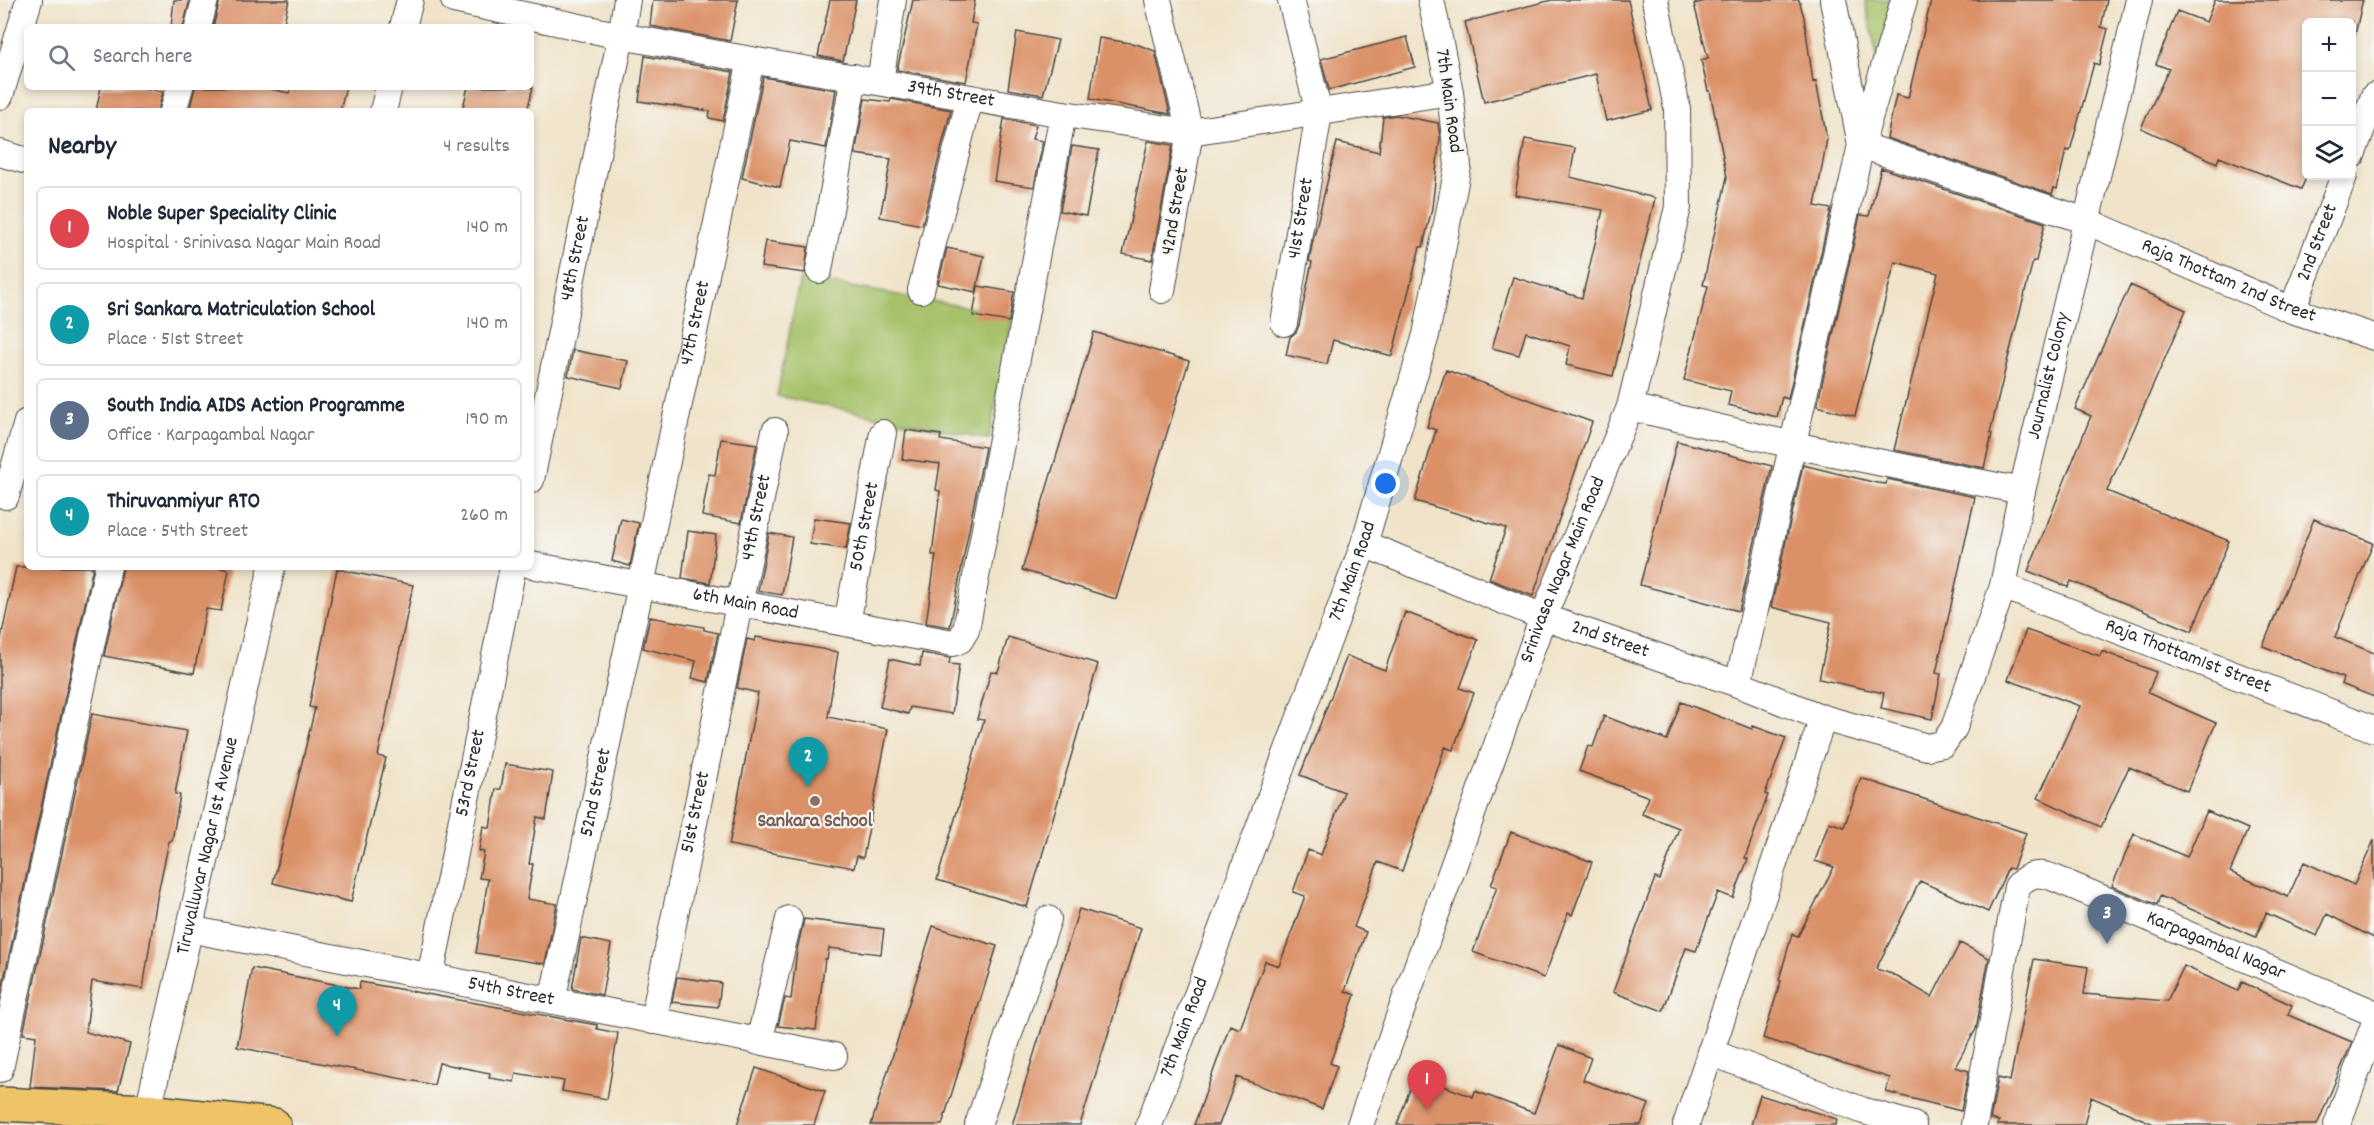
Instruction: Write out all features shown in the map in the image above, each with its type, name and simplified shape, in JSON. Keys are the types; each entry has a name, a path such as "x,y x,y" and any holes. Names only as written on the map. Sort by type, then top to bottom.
{"main road":[{"path":"0,1104 149,1118 274,1125"}],"street":[{"path":"0,96 28,0"},
{"path":"199,24 205,0"},
{"path":"405,24 410,0"},
{"name":"39th Street","path":"454,0 621,36 751,60 1063,114 1190,132 1450,92"},
{"name":"48th Street","path":"534,465 627,0"},
{"path":"880,81 893,0"},
{"path":"1158,0 1190,132"},
{"path":"1291,0 1319,113"},
{"name":"7th Main Road","path":"1149,1125 1364,544 1426,335 1458,166 1450,92 1431,0"},
{"name":"Srinivasa Nagar Main Road","path":"1360,1125 1543,617 1630,407 1678,207 1677,108 1655,0"},
{"path":"1833,0 1861,145"},
{"path":"1738,684 1861,145 1904,0"},
{"name":"Journalist Colony","path":"1943,744 1954,728 2002,586 2022,491 2139,0"},
{"name":"47th Street","path":"641,585 751,60"},
{"path":"819,270 854,77"},
{"path":"174,108 179,90"},
{"path":"384,108 388,90"},
{"path":"2356,144 2374,96"},
{"path":"921,290 970,98"},
{"name":"41st Street","path":"1284,323 1319,113"},
{"name":"6th Main Road","path":"534,566 952,643 960,639 966,630 1063,114"},
{"name":"42nd Street","path":"1162,290 1190,132"},
{"name":"Raja Thottam 2nd Street","path":"1861,145 2086,221 2292,310 2374,337"},
{"path":"0,153 24,160"},
{"name":"2nd Street","path":"2292,310 2342,180"},
{"path":"1630,407 1793,445 2022,491"},
{"name":"49th Street","path":"740,603 775,431"},
{"name":"50th Street","path":"847,623 882,433"},
{"path":"11,497 24,436"},
{"name":"2nd Street","path":"1364,544 1543,617 1738,684 1822,718 1927,747 1943,744"},
{"path":"0,1069 107,570"},
{"name":"Tiruvalluvar Nagar 1st Avenue","path":"149,1118 189,929 271,570"},
{"name":"53rd Street","path":"430,977 512,570"},
{"name":"52nd Street","path":"552,1001 641,585"},
{"name":"Raja Thottam1st Street","path":"2002,586 2374,729"},
{"name":"51st Street","path":"653,1021 740,603"},
{"path":"1686,1125 1822,718"},
{"name":"Karpagambal Nagar","path":"1974,1125 2017,886 2033,874 2054,878 2374,1013"},
{"path":"759,1042 789,919"},
{"path":"978,1125 1048,919"},
{"name":"54th Street","path":"189,929 834,1056"},
{"path":"2337,1125 2374,1025"},
{"path":"1710,1052 1862,1118 1913,1125"}],"green space":[{"path":"1865,0 1897,0 1879,66"},
{"path":"800,278 1013,315 989,439 777,396"}],"building":[{"path":"174,0 190,0 184,24 171,24"},
{"path":"220,0 289,0 284,24 214,24"},
{"path":"653,0 738,0 730,41 650,26"},
{"path":"830,0 856,0 843,61 818,56"},
{"path":"913,0 975,0 971,23 977,24 966,82 897,70"},
{"path":"1552,0 1628,0 1652,110 1606,121 1596,74 1484,102 1465,22"},
{"path":"1710,0 1799,0 1804,17 1813,82 1816,81 1827,139 1815,206 1831,209 1788,399 1782,397 1777,417 1728,405 1731,391 1684,380 1708,286 1703,285 1727,177 1710,91 1708,91 1701,60 1708,58 1694,4"},
{"path":"1931,0 2107,0 2101,27 2108,29 2099,65 2094,63 2070,151 2066,150 2057,189 2054,188 2052,194 1887,138 1896,95 1908,98"},
{"path":"2215,0 2363,0 2356,30 2356,18 2302,18 2302,180 2305,180 2301,189 2219,157 2217,163 2141,128 2169,69 2156,64 2177,11 2206,22"},
{"path":"1017,32 1058,40 1043,95 1008,89"},
{"path":"1407,37 1415,67 1329,90 1321,59"},
{"path":"1099,38 1136,44 1155,51 1170,114 1090,99"},
{"path":"645,56 733,72 723,121 709,118 710,111 639,101"},
{"path":"763,77 836,90 826,148 790,141 780,187 742,178"},
{"path":"100,90 163,92 159,108 97,108"},
{"path":"194,90 275,90 289,93 290,90 345,90 341,108 190,108"},
{"path":"467,90 532,90 528,108 463,108"},
{"path":"865,99 890,102 891,99 951,110 922,225 880,217 891,159 855,154"},
{"path":"1396,115 1438,123 1440,137 1432,208 1392,356 1333,340 1327,364 1286,355 1290,337 1299,325 1312,262 1309,261 1313,240 1337,142 1379,152 1383,117"},
{"path":"1004,119 1036,125 1032,139 1043,141 1034,187 994,181"},
{"path":"1525,139 1575,148 1570,177 1655,198 1613,376 1566,365 1570,346 1526,332 1519,355 1492,348 1513,277 1582,298 1603,210 1515,195"},
{"path":"1148,141 1173,145 1152,260 1123,254"},
{"path":"1072,146 1099,150 1086,216 1060,211"},
{"path":"1881,168 2045,223 2006,366 1984,468 1894,450 1938,273 1895,262 1855,416 1817,406 1860,215 1869,216"},
{"path":"765,241 808,247 805,273 761,267"},
{"path":"947,248 984,256 976,292 938,284"},
{"path":"2130,285 2186,310 2107,491 2229,541 2192,631 2071,581 2068,587 2028,571 2091,416 2075,409"},
{"path":"978,286 1014,292 1009,322 973,316"},
{"path":"1094,332 1189,361 1116,599 1022,570"},
{"path":"573,350 628,361 622,388 568,376"},
{"path":"1446,370 1592,422 1533,596 1489,579 1506,528 1415,501 1436,430 1427,427"},
{"path":"906,430 941,435 940,440 985,447 950,627 926,623 936,555 932,555 940,491 936,490 940,464 902,459"},
{"path":"721,439 757,444 741,523 702,516 709,474 715,475"},
{"path":"1677,441 1772,466 1739,611 1640,585"},
{"path":"1803,465 1877,483 1886,484 1887,479 1975,497 1936,673 1941,674 1932,719 1881,708 1884,693 1819,679 1831,622 1771,607"},
{"path":"814,518 851,523 846,549 810,544"},
{"path":"621,519 639,523 630,566 612,561"},
{"path":"2314,519 2373,543 2335,637 2374,653 2374,697 2341,684 2343,678 2263,646"},
{"path":"688,531 716,535 710,583 682,578"},
{"path":"769,533 792,537 782,595 758,591"},
{"path":"16,567 24,567 24,570 92,570 0,998 0,643"},
{"path":"122,570 229,570 221,611 206,609 194,673 104,656"},
{"path":"337,570 413,585 378,756 386,758 351,902 273,883 315,708 309,707"},
{"path":"1405,612 1478,640 1460,688 1474,693 1453,750 1445,747 1402,871 1378,862 1354,927 1366,932 1345,991 1355,995 1330,1063 1337,1066 1322,1109 1237,1077 1219,1125 1194,1125 1230,1025 1240,1029 1265,961 1279,966 1305,896 1293,892 1308,850 1321,855 1344,792 1300,775 1347,656 1385,670"},
{"path":"650,617 704,627 704,630 718,633 708,682 692,678 696,661 643,648"},
{"path":"2026,630 2100,656 2102,651 2156,672 2148,693 2216,723 2187,791 2129,767 2101,827 2038,798 2080,706 2008,680"},
{"path":"756,637 838,652 828,717 888,729 863,858 857,856 854,868 729,845 758,693 737,688 747,639 755,641"},
{"path":"1008,637 1098,664 1027,907 937,880 984,720 977,719 991,671 998,672"},
{"path":"922,653 950,658 949,664 959,665 952,714 910,707 908,714 880,707 890,659 920,666"},
{"path":"1681,702 1752,729 1753,726 1786,738 1765,794 1768,795 1733,898 1718,892 1696,951 1686,948 1663,1011 1613,992 1655,878 1660,880 1679,828 1642,814 1649,797 1579,771 1588,746 1593,747 1604,716 1667,740"},
{"path":"92,714 187,731 175,794 180,795 172,841 169,841 157,898 143,989 92,981 86,1032 130,1044 118,1091 30,1087 36,1036 23,1034"},
{"path":"505,764 553,772 546,819 537,817 529,864 533,864 527,899 557,904 545,964 476,953 488,879 479,878 484,852 479,851 483,826 490,828 496,789 501,789"},
{"path":"1861,778 2026,833 2013,869 2008,868 1988,912 1920,881 1876,969 1892,974 1932,997 1960,943 1989,958 1976,1029 1955,1067 1969,1071 1961,1111 1886,1092 1890,1078 1763,1038 1781,981 1779,980 1792,934 1798,936 1834,867 1815,861 1829,822 1844,827"},
{"path":"2207,811 2248,829 2230,872 2288,897 2304,862 2354,885 2374,840 2374,938 2327,914 2317,936 2266,913 2256,937 2160,896 2157,905 2112,886 2134,834 2187,857"},
{"path":"1511,832 1592,862 1572,915 1568,913 1544,978 1473,952 1497,887 1491,885"},
{"path":"1079,909 1141,928 1080,1125 1012,1125"},
{"path":"804,919 884,929 881,954 829,948 827,959 825,959 816,1030 778,1026 785,998 791,999 797,950"},
{"path":"933,926 997,946 942,1125 871,1125"},
{"path":"581,938 611,944 602,995 572,989"},
{"path":"2034,959 2088,967 2084,994 2167,1001 2184,966 2238,991 2242,982 2292,1005 2288,1015 2352,1042 2317,1125 2156,1125 2091,1097 2084,1125 1997,1125 1999,1121 1990,1119 1998,1078 2010,1081"},
{"path":"252,968 359,989 360,982 597,1025 597,1029 618,1033 607,1099 562,1091 564,1081 516,1073 514,1082 489,1078 490,1073 439,1063 434,1085 237,1047"},
{"path":"677,977 721,983 718,1007 672,1002"},
{"path":"1559,1045 1591,1058 1583,1080 1649,1104 1641,1125 1397,1125 1415,1075 1473,1097 1475,1091 1534,1113"},
{"path":"756,1068 825,1091 814,1125 737,1125"},
{"path":"1760,1095 1837,1119 1836,1125 1751,1125"}],"place":[{"name":"Sri Sankara Matriculation School","path":"808,787"},
{"name":"Sankara School","path":"815,801"},
{"name":"South India AIDS Action Programme","path":"2107,944"},
{"name":"Thiruvanmiyur RTO","path":"337,1036"},
{"name":"Noble Super Speciality Clinic","path":"1427,1110"}]}
